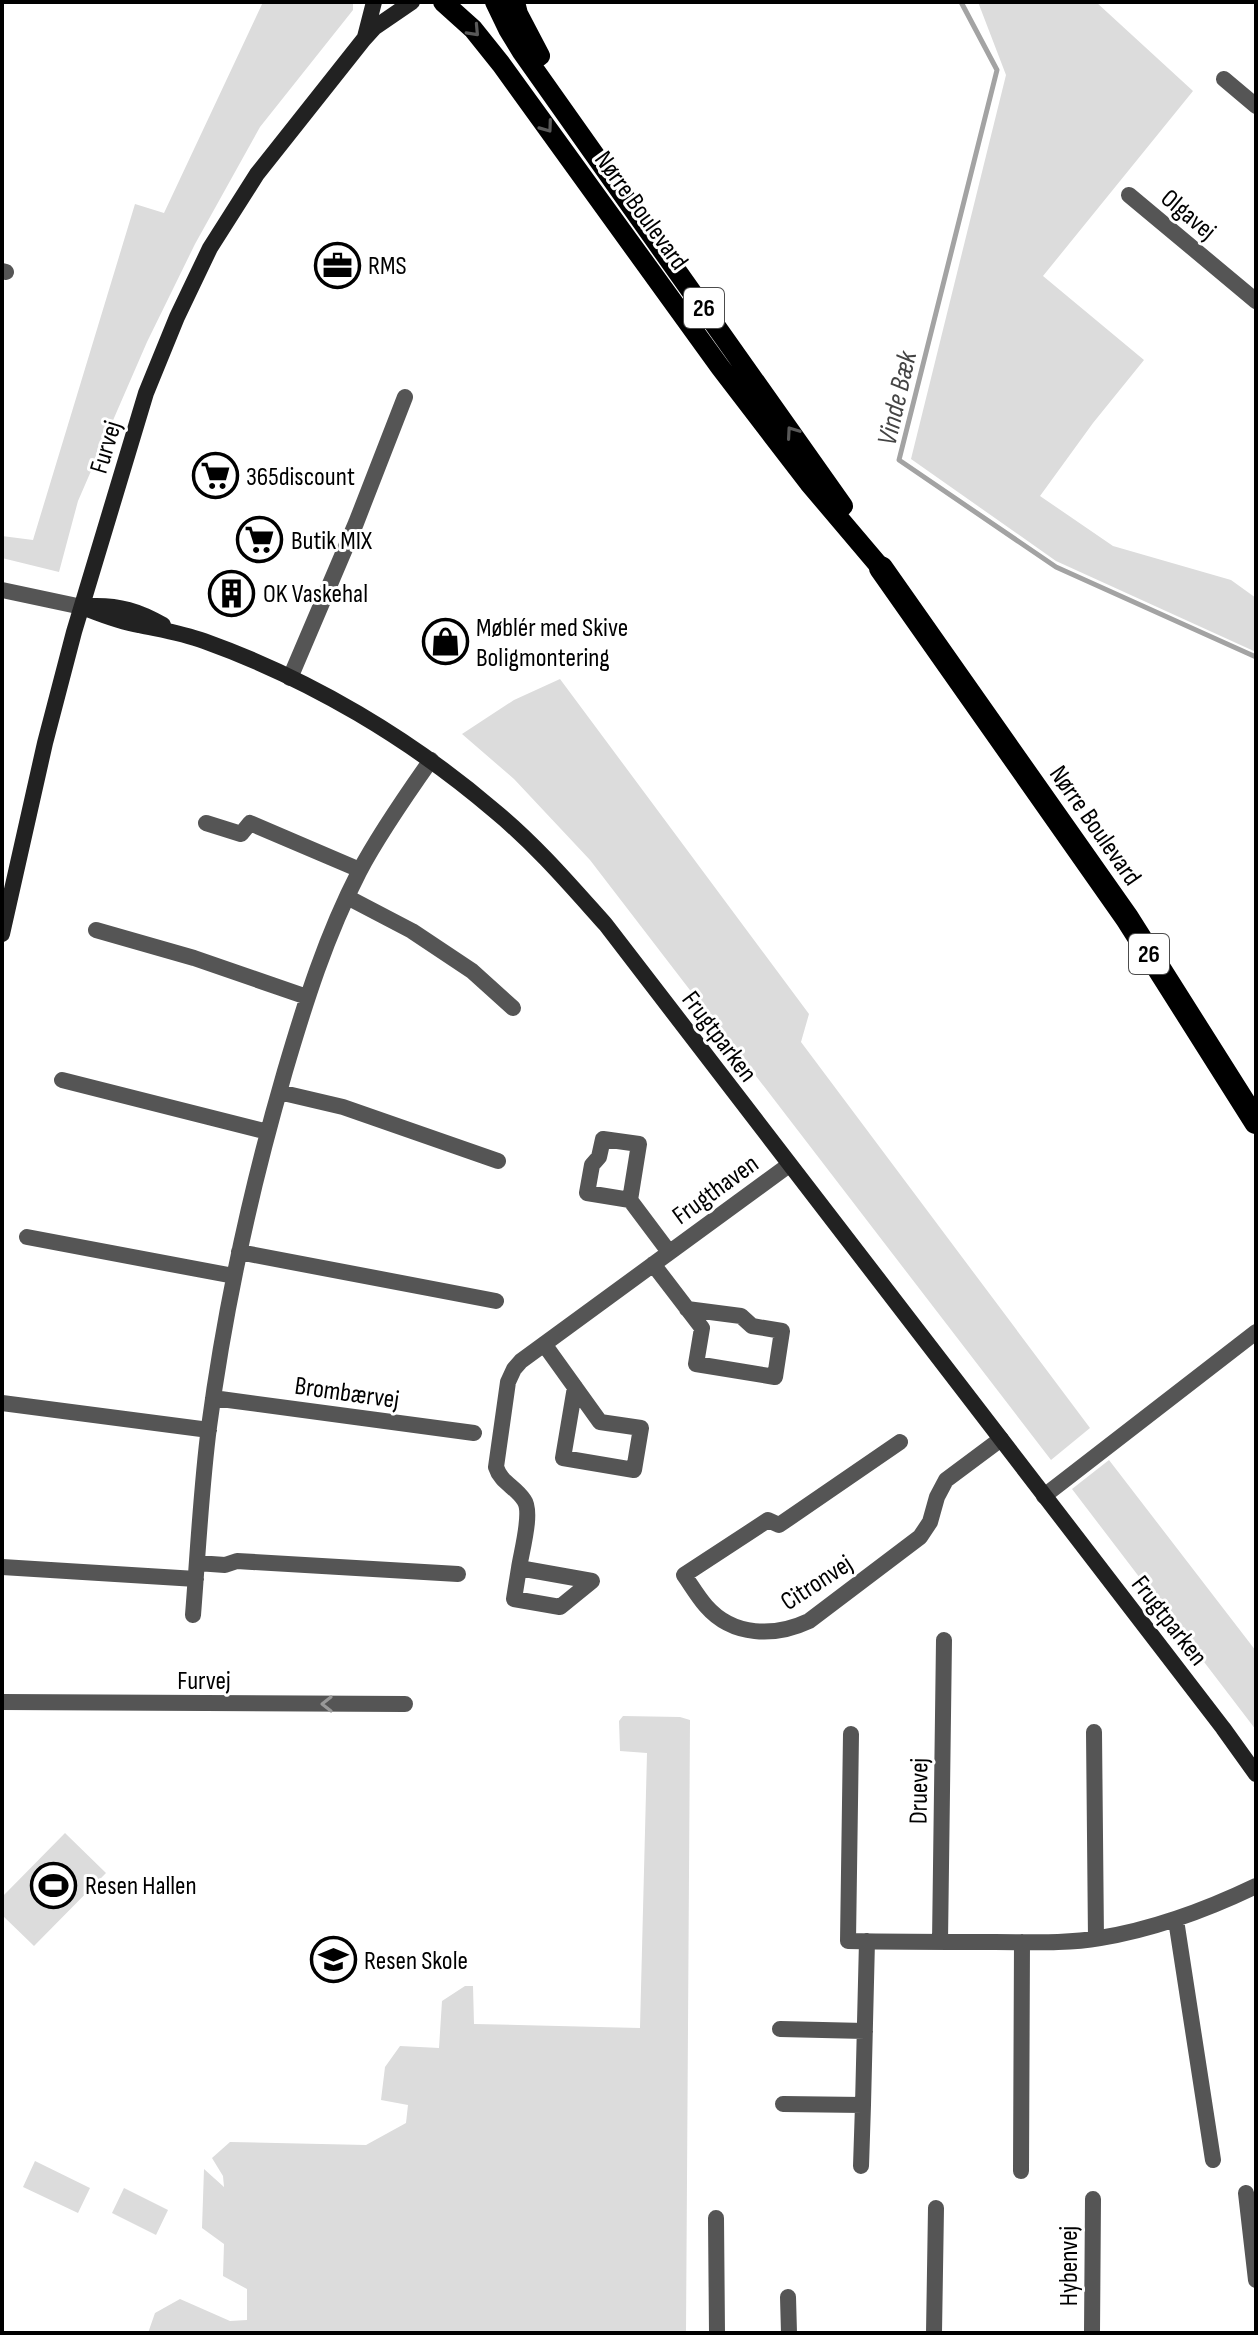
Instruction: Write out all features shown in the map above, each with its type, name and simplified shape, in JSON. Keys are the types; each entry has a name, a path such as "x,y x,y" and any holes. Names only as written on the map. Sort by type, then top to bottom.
{"highway":[{"name":"Nørre Boulevard","path":"881,568 1127,918 1256,1122"}],"main road":[{"name":"Nørre Boulevard","path":"443,2 473,29 501,64 720,367 809,483 881,568"},
{"name":"Nørre Boulevard","path":"495,2 522,52 837,496 881,568"},
{"name":"26","path":"515,2 531,42 608,157 625,197"}],"street":[{"path":"369,34 374,2"},
{"name":"Furvej","path":"2,934 45,743 82,607 146,393 177,317 210,248 257,174 369,34 384,2"},
{"name":"Furvej","path":"369,34 412,2"},
{"path":"1224,79 1256,106"},
{"name":"Olgavej","path":"1129,195 1256,301"},
{"path":"290,678 405,397"},
{"path":"2,590 82,607"},
{"name":"Frugtparken","path":"82,607 137,625 172,630 206,641 290,678 364,716 431,760 498,812 544,857 606,925 1256,1774"},
{"path":"193,1615 213,1398 239,1252 279,1092 307,997 347,897 360,870 431,760"},
{"path":"206,823 241,834 250,823 360,870"},
{"path":"347,897 412,931 472,971 513,1008"},
{"path":"96,930 194,958 307,997"},
{"path":"62,1080 268,1132"},
{"path":"279,1092 343,1107 498,1161"},
{"name":"Frugthaven","path":"519,1568 528,1510 524,1500 499,1475 496,1467 508,1382 514,1369 789,1165"},
{"name":"Frugthaven","path":"630,1200 669,1252"},
{"path":"27,1237 234,1276"},
{"path":"239,1252 496,1301"},
{"path":"653,1264 687,1309 702,1328 696,1364 775,1377 782,1331 752,1326 741,1316 687,1309"},
{"path":"1044,1496 1256,1332"},
{"path":"544,1344 575,1387 600,1422 641,1428 634,1470 563,1458 575,1387"},
{"name":"Brombærvej","path":"213,1398 474,1433"},
{"path":"2,1403 209,1430"},
{"name":"Citronvej","path":"900,1442 779,1525 768,1520 684,1575 707,1607 735,1627 752,1631 774,1633 809,1621 920,1537 930,1522 946,1480 1001,1439"},
{"path":"2,1567 196,1571 237,1561 458,1574"},
{"name":"Druevej","path":"940,1942 944,1640"},
{"name":"Furvej","path":"2,1702 405,1704"},
{"path":"1094,1732 1096,1939"},
{"path":"851,1734 848,1941 1022,1942 1096,1939 1176,1920 1256,1886"},
{"path":"1176,1920 1213,2160"},
{"path":"861,2166 867,1941"},
{"path":"1021,2171 1022,1942"},
{"path":"780,2029 865,2031"},
{"path":"783,2104 863,2105"},
{"path":"1246,2193 1256,2280"},
{"name":"Hybenvej","path":"1092,2333 1093,2199"},
{"path":"934,2333 936,2208"},
{"path":"716,2218 717,2333"},
{"path":"788,2297 789,2333"}],"shaded area":[{"path":"263,2 353,2 353,10 260,127 195,244 147,342 78,501 59,572 2,558 2,536 33,540 135,204 164,213"},
{"path":"978,2 1096,2 1193,91 1043,276 1144,360 1040,496 1113,546 1231,580 1256,598 1256,652 1056,561 911,459 1006,75"},
{"path":"560,679 809,1014 801,1042 1090,1428 1051,1460 590,860 514,779 462,734 514,700"},
{"path":"1109,1460 1256,1651 1256,1730 1072,1489"},
{"path":"623,1716 690,1720 686,2333 148,2333 155,2313 180,2299 230,2321 247,2320 247,2289 223,2276 224,2244 202,2228 204,2169 224,2187 223,2176 212,2158 230,2142 366,2145 406,2123 408,2105 381,2100 385,2067 400,2046 439,2048 442,2001 465,1986 473,1986 474,2024 640,2028 647,1753 620,1751 619,1721"},
{"name":"Resen Hallen","path":"65,1833 106,1873 34,1946 2,1915 2,1897"},
{"path":"35,2161 90,2188 78,2213 23,2187"},
{"path":"124,2188 168,2210 156,2235 112,2213"}],"waterway":[{"name":"Vinde Bæk","path":"961,2 997,70 899,460 1056,567 1256,657"}],"place":[{"name":"RMS","path":"337,265"},
{"name":"365discount","path":"215,476"},
{"name":"Butik MIX","path":"260,540"},
{"name":"OK Vaskehal","path":"232,593"},
{"name":"Møblér med Skive Boligmontering","path":"445,642"},
{"name":"Resen Hallen","path":"54,1885"},
{"name":"Resen Skole","path":"333,1960"}]}
